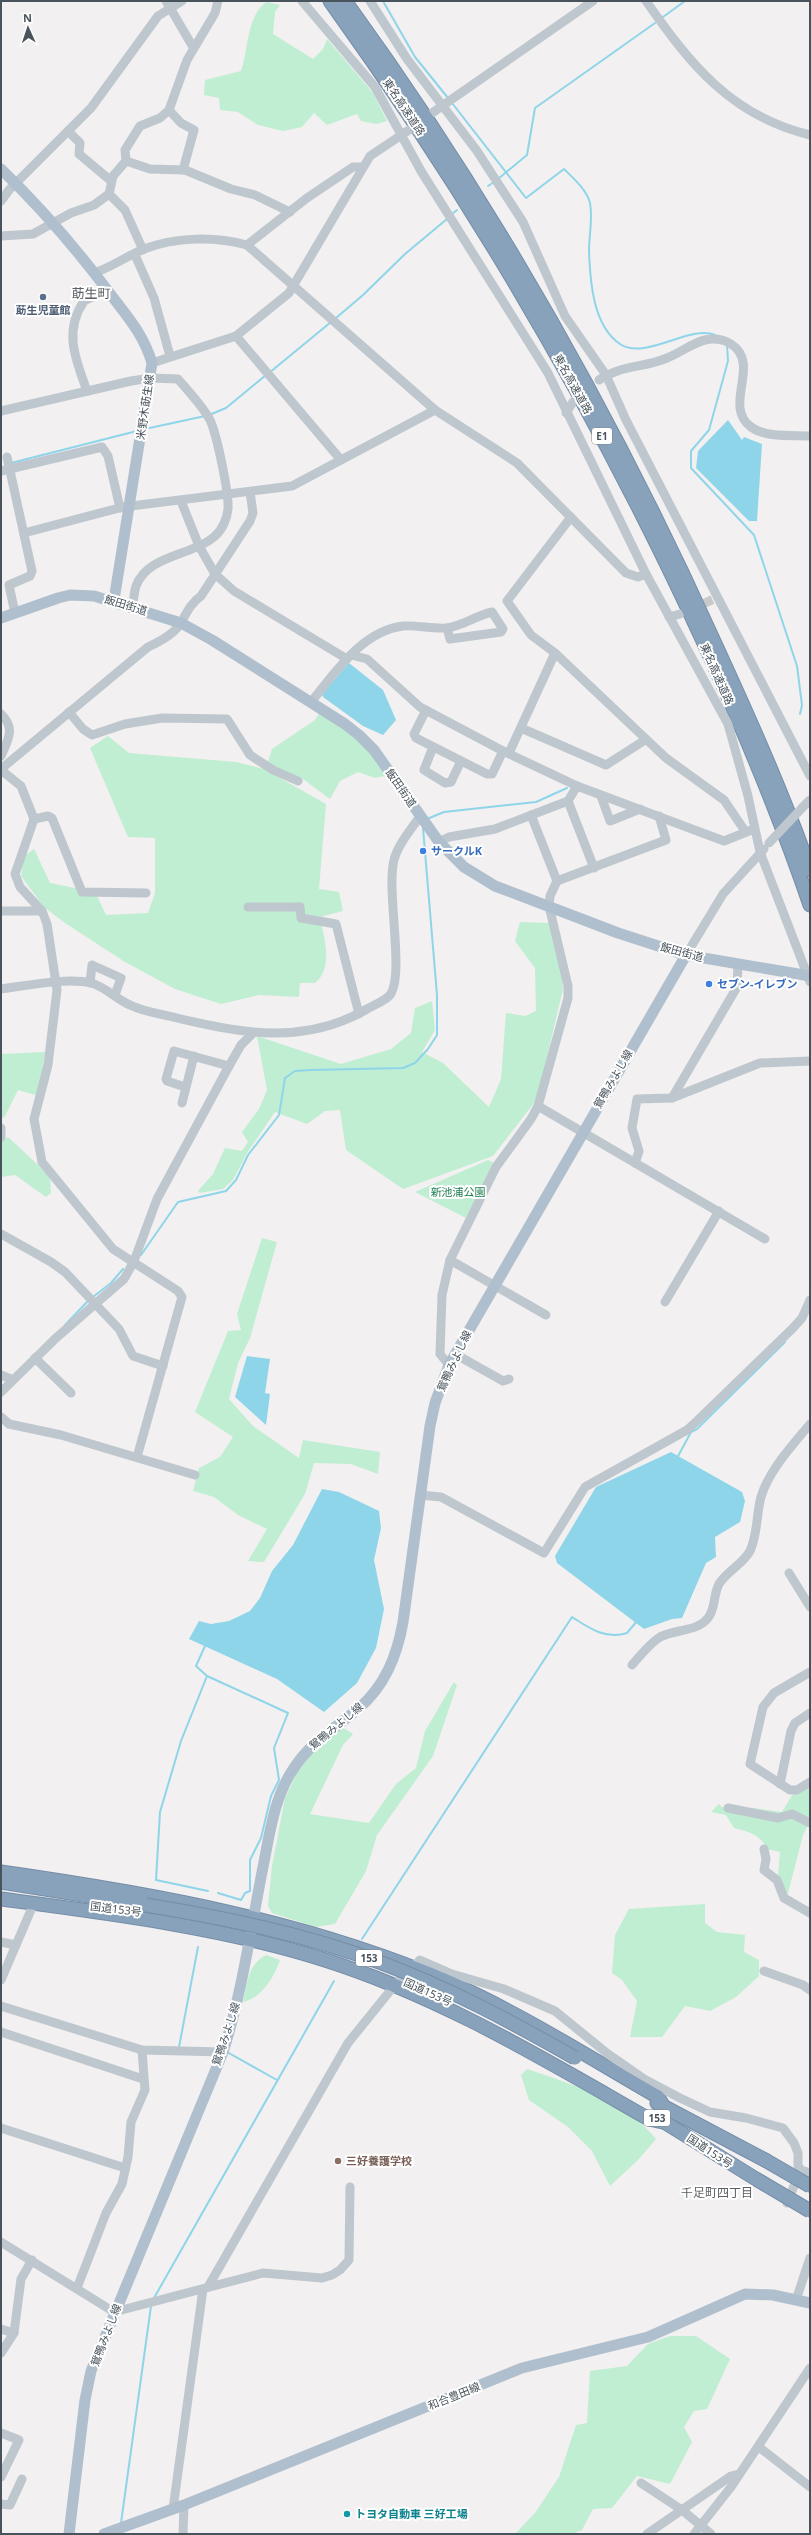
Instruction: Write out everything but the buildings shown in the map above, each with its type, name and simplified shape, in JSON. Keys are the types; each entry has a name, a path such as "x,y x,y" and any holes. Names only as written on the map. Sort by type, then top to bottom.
{"highway":[{"name":"東名高速道路","path":"330,1 412,119 473,212 533,312 604,441 707,650 773,804 810,905"},
{"name":"東名高速道路","path":"345,1 376,43 480,204 583,378 691,590 748,716 810,870"},
{"path":"1,1872 164,1898 253,1917 324,1936 412,1967 480,1997 538,2028 658,2097 664,2107"},
{"name":"国道153号","path":"1,1882 146,1909 268,1936 382,1972 479,2015 557,2057 756,2180 810,2211"},
{"name":"国道153号","path":"1,1891 146,1909 250,1925 324,1944 380,1962 478,2005 664,2107 765,2160 810,2186"},
{"path":"1,1899 195,1930 249,1941 322,1959 394,1986 478,2022 649,2119 663,2122"}],"main road":[{"name":"米野木莇生線","path":"1,169 54,223 94,273 142,336 152,363 151,378 124,507 114,600"},
{"name":"飯田街道","path":"1,618 70,595 94,596 114,600 181,623 244,659 345,724 374,750 439,842 453,858 476,876 549,906 686,955 809,978"},
{"name":"鴛鴨みよし線","path":"69,2534 87,2389 98,2351 223,2052 237,2005 274,1815 282,1789 293,1768 312,1745 358,1709 374,1693 389,1670 401,1634 430,1426 435,1403 449,1365 582,1132 686,955"},
{"name":"和合豊田線","path":"104,2534 184,2505 522,2368 648,2337 745,2294 773,2294 810,2303"}],"street":[{"path":"1,201 16,183 91,108 142,36 167,4 182,1"},
{"path":"170,356 154,298 125,210 109,194 110,180 126,160 125,148 140,126 160,118 169,110 193,47 215,13 218,1"},
{"path":"302,1 375,87 440,202 538,356 646,574 728,724 748,796 760,852 809,978"},
{"path":"370,1 407,59 478,151 523,222 565,316 603,378 810,776"},
{"path":"432,113 593,1"},
{"path":"646,1 687,58 719,89 757,115 778,125 810,135"},
{"path":"167,4 193,47"},
{"path":"169,110 181,123 194,130 183,170"},
{"path":"152,363 236,336 293,288 362,166 370,156 412,128"},
{"path":"68,131 80,143 79,154 102,175 110,180"},
{"path":"126,160 150,169 183,170 231,189 255,195 290,212"},
{"path":"247,245 353,167 362,166"},
{"path":"1,236 33,234 71,213 94,205 109,194"},
{"path":"94,273 139,252 194,240 219,239 247,245 293,288 435,410 517,463 626,573 638,577 646,574"},
{"path":"88,391 73,354 71,335 84,301 107,290"},
{"path":"236,336 341,460"},
{"path":"603,378 619,369 656,363 704,340 725,340 736,347 743,361 744,376 739,400 740,408 746,422 763,432 810,436"},
{"path":"1,410 151,378 178,379 211,421 226,494 227,512 222,526 214,537 199,546 154,565 136,586 132,607"},
{"path":"566,412 573,402"},
{"path":"24,533 124,507 292,486 435,410"},
{"path":"7,470 102,447 108,456 124,507"},
{"path":"7,457 7,470 24,533 32,572 30,576 9,585 15,613"},
{"path":"137,1457 182,1297 178,1291 110,1245 42,1162 34,1119 48,1065 56,1000 55,982 47,924 42,911 20,887 15,874 34,819 21,786 1,770 148,647 160,641 181,623 250,521 253,513 250,492"},
{"path":"180,501 199,546 214,574 234,591 349,657 367,659 406,696 426,710 506,752 576,786 724,841 731,840 745,831 754,829"},
{"path":"571,517 508,597 507,601 531,636 555,653 645,740 690,777 724,800 745,831"},
{"path":"311,702 349,657 369,639 395,628 410,626 447,628 492,612 503,629 501,632 469,635 453,640 450,639 447,628"},
{"path":"669,617 680,614"},
{"path":"426,710 414,734 416,738 487,774 492,774 521,728 555,653"},
{"path":"69,712 83,729 92,735 125,724 162,718 227,719 250,754 273,770 298,781"},
{"path":"1,714 9,724 10,732 1,756"},
{"path":"521,728 606,765 645,740"},
{"path":"434,747 424,770 445,783 451,782 461,761"},
{"path":"439,842 449,837 495,829 532,816 568,801 576,786"},
{"path":"601,796 610,822 640,809"},
{"path":"686,955 723,894 760,852 810,800"},
{"path":"568,801 594,868"},
{"path":"34,819 48,816 52,818 82,892 146,893"},
{"path":"1,989 55,982 90,983 115,995 130,1005 221,1028 252,1034 316,1030 359,1014 386,998 393,990 396,978 392,905 394,861 420,816"},
{"path":"532,816 557,881"},
{"path":"449,1365 440,1354 442,1295 450,1260 496,1167 531,1119 538,1106 568,991 549,906 550,896 557,881 666,840 659,816"},
{"path":"248,906 300,907 301,918 336,924 359,1014"},
{"path":"1,911 42,911"},
{"path":"90,983 92,965 121,978 115,995"},
{"path":"672,1098 737,987 738,965"},
{"path":"1,1392 94,1303 119,1284 134,1261 157,1199 241,1045 252,1034"},
{"path":"185,1087 167,1082 166,1079 174,1051 229,1066"},
{"path":"182,1103 194,1056"},
{"path":"635,1163 639,1151 632,1128 638,1099 672,1098 760,1063 810,1061"},
{"path":"538,1106 765,1239"},
{"path":"1,1128 1,1137"},
{"path":"665,1302 719,1211"},
{"path":"1,1234 52,1262 119,1329 133,1356 163,1366"},
{"path":"450,1260 546,1315"},
{"path":"420,1494 440,1497 544,1553 585,1487 687,1430 793,1328 802,1318 810,1300"},
{"path":"455,1354 503,1381 509,1379"},
{"path":"35,1358 71,1393"},
{"path":"1,1375 13,1380"},
{"path":"1,1417 9,1424 61,1435 195,1475"},
{"path":"632,1665 646,1648 660,1637 696,1626 707,1620 713,1610 718,1586 732,1568 749,1552 755,1539 765,1486 785,1454 810,1424"},
{"path":"789,1573 810,1607"},
{"path":"810,1672 774,1693 761,1711 750,1764 793,1791 810,1782"},
{"path":"780,1784 791,1731 795,1723 810,1713"},
{"path":"728,1808 778,1818 792,1814 810,1823"},
{"path":"764,1849 766,1859 764,1870 777,1880 784,1898 810,1912"},
{"path":"1,1980 34,1904"},
{"path":"1,1942 16,1945"},
{"path":"173,2509 206,2288 348,2044 394,1986 420,1960 452,1974 504,1989 555,2011 608,2054 644,2079 710,2112 746,2118 783,2128 794,2143 798,2154 798,2166 805,2171 787,2204"},
{"path":"764,1971 803,1985 810,1990"},
{"path":"1,2006 142,2050 223,2052"},
{"path":"1,2032 143,2079"},
{"path":"77,2288 106,2213 122,2184 128,2157 131,2122 145,2090 142,2050"},
{"path":"1,2128 125,2168"},
{"path":"704,2153 810,2218"},
{"path":"1,2242 114,2312 263,2273 322,2278 340,2270 349,2260 350,2187"},
{"path":"796,2300 810,2258"},
{"path":"1,2353 14,2333 21,2279 32,2260"},
{"path":"1,2329 14,2333"},
{"path":"694,2534 759,2446 810,2368"},
{"path":"1,2433 19,2440 1,2477"},
{"path":"759,2446 810,2487"},
{"path":"647,2534 731,2476 739,2474"},
{"path":"1,2504 10,2505 22,2479"},
{"path":"641,2483 682,2510 711,2534"},
{"path":"183,2534 184,2505"}],"green space":[{"path":"266,2 280,5 275,12 273,34 313,59 323,49 327,39 373,93 387,121 376,124 361,121 357,114 327,125 314,113 302,127 283,131 258,125 238,112 220,110 219,98 204,95 205,80 241,71 251,25 255,16"},
{"path":"323,707 377,759 385,776 375,778 358,772 340,781 330,799 303,779 282,771 268,762 272,749 315,720"},
{"path":"108,736 129,753 236,762 264,769 326,804 319,889 339,892 343,911 320,917 326,952 324,969 321,976 315,983 300,983 299,997 259,995 221,1004 175,989 125,962 65,923 44,907 21,876 24,856 34,849 50,883 95,892 106,915 148,913 155,893 155,838 128,837 90,748"},
{"path":"520,922 549,923 558,940 563,989 537,1099 493,1156 403,1189 346,1150 340,1110 325,1111 307,1124 275,1112 247,1153 233,1180 223,1189 200,1193 198,1191 213,1174 225,1148 242,1151 248,1142 242,1132 259,1109 267,1090 257,1036 341,1064 391,1049 411,1033 415,1008 432,1001 435,1030 422,1052 443,1063 489,1107 501,1079 506,1013 525,1016 536,1011 535,968 515,941"},
{"path":"45,1052 39,1096 18,1090 4,1118 1,1117 1,1054"},
{"path":"1,1137 9,1138 50,1176 51,1193 46,1197 15,1175 1,1177"},
{"name":"新池浦公園","path":"488,1160 494,1163 466,1218 415,1192"},
{"path":"262,1238 277,1242 250,1338 238,1363 229,1399 253,1426 299,1458 303,1440 380,1452 378,1474 351,1464 314,1463 305,1494 264,1562 248,1561 267,1529 238,1515 214,1497 193,1491 199,1468 220,1457 233,1437 195,1412 228,1331 241,1330 237,1314"},
{"path":"454,1682 457,1685 433,1756 377,1835 366,1871 335,1924 316,1927 272,1913 268,1906 272,1866 285,1798 297,1773 314,1750 342,1727 353,1734 343,1745 310,1814 369,1823 396,1784 416,1768 425,1731"},
{"path":"810,1784 810,1821 803,1835 787,1897 778,1876 780,1852 767,1849 761,1840 754,1834 734,1828 726,1815 711,1812 719,1804 722,1807 748,1813 753,1808 782,1812 793,1794"},
{"path":"705,1904 705,1923 717,1932 745,1935 744,1952 759,1960 759,1976 736,1997 710,2011 685,2006 662,2037 630,2037 637,2001 622,1980 612,1973 615,1935 629,1909"},
{"path":"266,1955 280,1960 271,1980 256,1996 243,2002 249,1975 255,1964"},
{"path":"527,2069 597,2095 614,2104 630,2114 656,2139 638,2160 610,2186 592,2151 568,2127 529,2100 521,2075"},
{"path":"670,2336 696,2336 730,2359 707,2409 694,2411 684,2427 692,2442 670,2484 637,2476 612,2508 593,2509 582,2530 572,2534 515,2534 535,2513 559,2477 576,2425 587,2423 590,2371 627,2366 648,2344"}],"water":[{"path":"728,420 742,440 744,437 762,444 757,521 749,521 696,468 698,451"},
{"path":"349,663 383,690 396,720 383,735 363,726 323,697 322,694"},
{"path":"247,1356 270,1359 265,1393 270,1394 266,1425 235,1397"},
{"path":"671,1452 742,1492 745,1501 740,1522 715,1537 716,1557 706,1563 682,1618 672,1619 644,1629 557,1563 555,1556 596,1487"},
{"path":"322,1489 339,1492 379,1511 381,1528 374,1560 384,1609 376,1648 357,1683 324,1712 277,1679 189,1639 199,1621 211,1624 229,1621 250,1611 260,1598 272,1571 293,1545"}],"waterway":[{"path":"383,1 415,57 448,98"},
{"path":"663,17 685,1"},
{"path":"498,179 527,155 535,108 655,23"},
{"path":"452,103 526,198 564,169 586,193 591,209 589,251 592,289 599,315 604,326 611,336 620,344 630,348 642,348 655,346 694,334 705,333 715,335"},
{"path":"488,186 494,182"},
{"path":"452,214 457,210"},
{"path":"336,318 363,295 405,254 447,219"},
{"path":"269,373 331,322"},
{"path":"727,345 728,361 709,430 691,451 691,468 754,535 797,666 802,705 800,714"},
{"path":"209,415 226,408 266,375"},
{"path":"145,429 205,416"},
{"path":"11,463 137,431"},
{"path":"427,819 444,812 536,802 567,788"},
{"path":"141,1255 178,1202 226,1191 236,1180 248,1155 279,1115 285,1078 295,1071 403,1068 415,1063 428,1049 437,1035 437,995 423,828"},
{"path":"93,1297 111,1283 123,1269"},
{"path":"65,1325 88,1301"},
{"path":"677,1458 691,1432 697,1429 785,1342"},
{"path":"362,1939 572,1617 591,1629 612,1635 627,1633 637,1621"},
{"path":"205,1646 196,1666 207,1676 181,1741 160,1812 156,1880 208,1891"},
{"path":"207,1676 288,1713 274,1748 279,1780 271,1796 261,1838 250,1860 250,1891 245,1893 241,1900 218,1893"},
{"path":"179,2047 198,1947"},
{"path":"154,2298 334,1981"},
{"path":"227,2052 277,2080"},
{"path":"121,2523 151,2306"}],"tunnel":[{"path":"692,609 716,598"}],"place":[{"name":"莇生児童館","path":"43,297"},
{"name":"サークルK","path":"423,851"},
{"name":"セブン-イレブン","path":"709,984"},
{"name":"三好養護学校","path":"338,2161"},
{"name":"トヨタ自動車 三好工場","path":"347,2514"}],"district":[{"name":"莇生町","path":"91,293"},
{"name":"千足町四丁目","path":"717,2193"}]}
